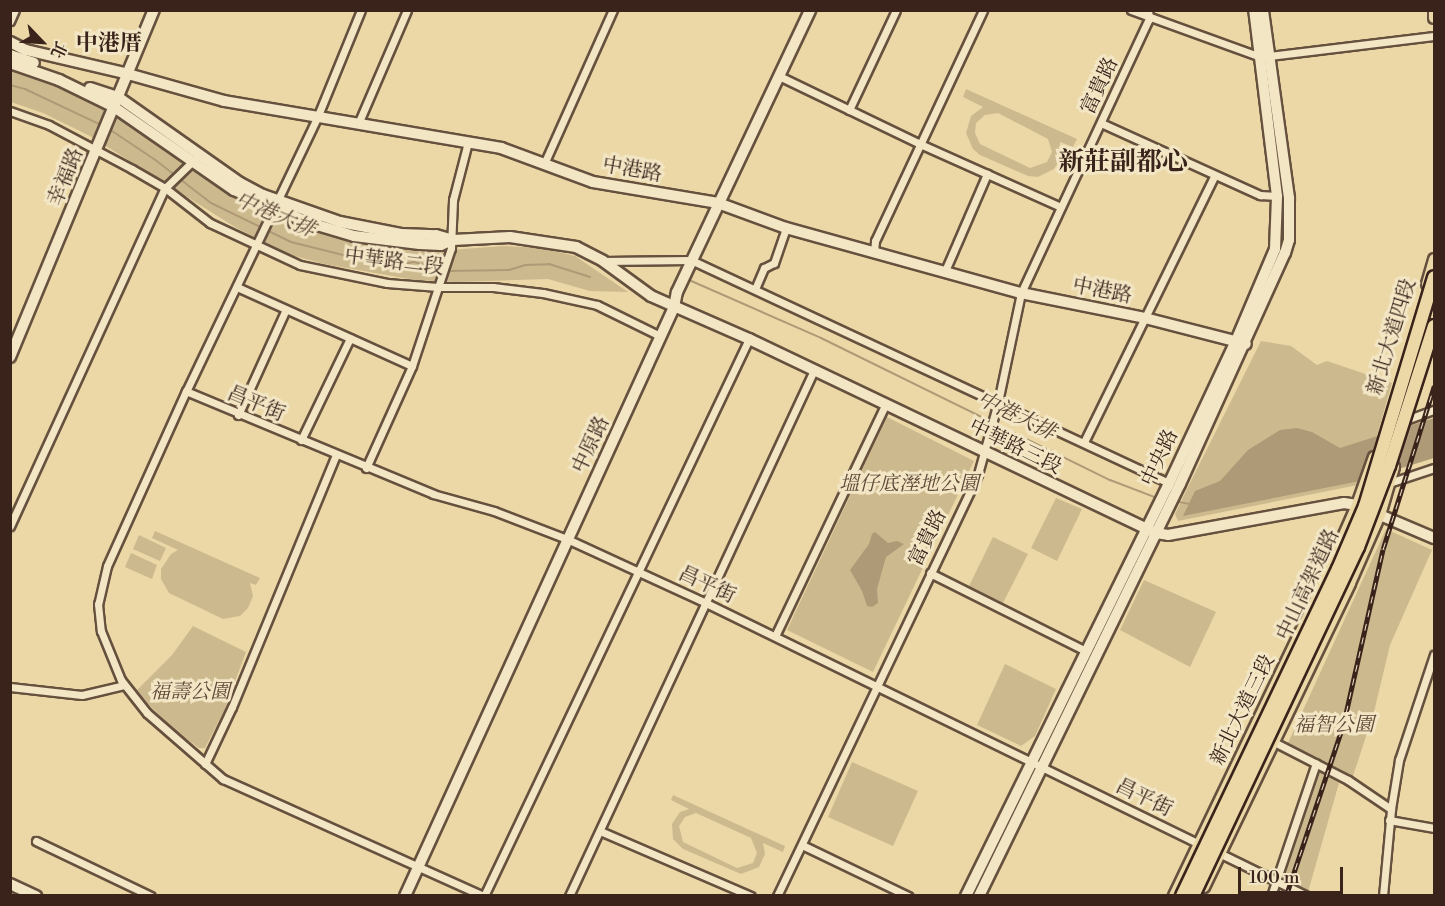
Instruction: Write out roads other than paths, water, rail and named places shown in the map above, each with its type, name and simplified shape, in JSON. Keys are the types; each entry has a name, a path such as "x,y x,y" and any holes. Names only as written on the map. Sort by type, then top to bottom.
{"highway":[{"name":"中山高架道路","path":"1182,896 1338,569 1365,506 1434,277"},
{"path":"1404,422 1433,308"},
{"name":"中山高架道路","path":"1193,896 1358,547 1385,476 1434,326"}],"main road":[{"path":"1434,10 1434,18"},
{"name":"新北大道四段","path":"1357,505 1383,428 1434,259"},
{"name":"新北大道四段","path":"1377,482 1404,422 1434,338"},
{"name":"新北大道四段","path":"1380,515 1404,422"},
{"name":"新北大道四段","path":"1368,510 1392,445 1404,422"},
{"name":"新北大道四段","path":"1373,498 1383,428"},
{"name":"新北大道三段","path":"1174,896 1311,610 1357,505"},
{"name":"新北大道三段","path":"1200,896 1215,851 1368,510"},
{"name":"新北大道三段","path":"1188,896 1274,742 1380,515"}],"street":[{"path":"10,21 15,10"},
{"name":"幸福路","path":"10,357 154,10"},
{"path":"361,10 316,118 186,392 107,566 98,604 101,631 124,685 147,714 205,764 223,779 483,896 749,339"},
{"path":"358,124 407,10"},
{"path":"544,164 613,10"},
{"name":"中原路","path":"405,896 674,306 677,292 690,262 810,10"},
{"path":"849,110 896,10"},
{"path":"874,251 875,241 983,10"},
{"path":"1131,10 1265,57 1434,36"},
{"name":"中央路","path":"966,896 1156,533 1159,514 1172,484 1278,272 1289,240 1289,198 1265,57 1254,10"},
{"name":"中央路","path":"1241,343 1275,249 1277,196 1263,10"},
{"name":"富貴路","path":"777,896 978,474 998,402 1021,293 1101,123 1148,15"},
{"name":"中港路","path":"10,42 26,50 128,74 224,101 501,148 593,182 718,203 786,228 1021,293 1145,318 1241,343"},
{"name":"中華路二段","path":"10,55 57,72 98,92 114,107 193,161 240,183 274,209 384,232 436,235 452,244 521,237 566,244 603,261 651,296 674,306"},
{"name":"中華路二段","path":"10,63 47,75 114,107"},
{"path":"779,76 920,144 1061,207"},
{"name":"中華路二段","path":"10,111 49,125 98,147 167,186 210,223 300,265 387,283 493,287 553,295 597,305 660,336"},
{"path":"1101,123 1260,195 1277,196"},
{"path":"366,468 412,366 440,284 452,244 453,200 468,142"},
{"path":"10,526 167,186 193,161"},
{"path":"945,271 987,174"},
{"path":"1084,442 1215,175"},
{"path":"755,289 764,268 774,263 786,228"},
{"path":"603,261 690,262 755,289 1172,484"},
{"path":"237,287 412,366"},
{"name":"中華路三段","path":"674,306 749,339 1156,533 1168,535 1344,503 1357,505"},
{"path":"238,415 286,309"},
{"path":"301,440 350,338"},
{"path":"569,896 814,370"},
{"name":"昌平街","path":"186,392 433,494 494,511 567,539 775,636 1307,896"},
{"path":"775,636 885,405"},
{"path":"1383,428 1434,410"},
{"path":"205,764 232,707 336,455"},
{"path":"1389,483 1434,468"},
{"path":"1357,505 1434,538"},
{"name":"中央路","path":"979,896 1086,651 1145,529 1159,514"},
{"path":"930,573 1086,651"},
{"path":"1383,896 1390,808 1399,760 1434,655"},
{"path":"10,687 82,695 124,685"},
{"path":"1274,742 1348,780 1390,808"},
{"path":"1271,896 1316,763"},
{"path":"1389,820 1434,828"},
{"path":"600,831 751,896"},
{"path":"36,841 151,896"},
{"path":"802,845 908,896"},
{"path":"10,884 36,896"}],"waterway":[{"name":"中港大排","path":"10,85 25,89 101,125"},
{"name":"中港大排","path":"109,129 154,159 211,203 291,242 351,257 371,252 396,266 414,262 447,271 509,270 525,265 549,264 590,277"},
{"name":"中港大排","path":"689,280 821,338 1110,480 1157,498"},
{"name":"中港大排","path":"1174,501 1189,504"}],"railway":[{"path":"1286,896 1343,726 1383,549 1434,386"}],"district":[{"name":"中港厝","path":"109,44"},
{"name":"新莊副都心","path":"1123,163"}],"park label":[{"name":"塭仔底溼地公園","path":"909,484"},
{"name":"福壽公園","path":"190,692"},
{"name":"福智公園","path":"1334,725"}]}
